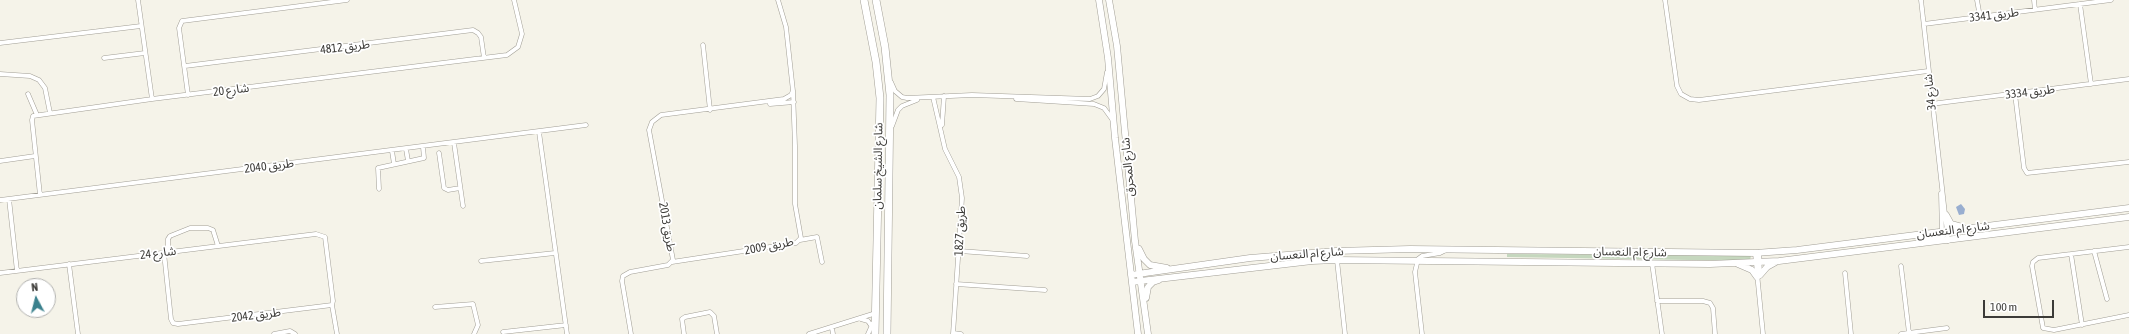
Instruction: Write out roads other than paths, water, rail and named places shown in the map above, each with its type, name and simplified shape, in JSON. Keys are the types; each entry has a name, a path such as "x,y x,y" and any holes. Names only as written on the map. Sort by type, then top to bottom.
{"main road":[{"name":"شارع الشيخ سلمان","path":"864,0 876,62 880,98 875,334"},
{"name":"شارع الشيخ سلمان","path":"876,0 888,70 890,130 887,334"},
{"name":"شارع المحرق","path":"1099,0 1108,58 1138,334"},
{"name":"شارع المحرق","path":"1109,0 1117,46 1135,241 1148,334"},
{"name":"شارع ام النعسان","path":"1131,275 1165,278 1312,261 1336,260 1418,259 1652,263 1735,263 1779,261 1861,251 1944,236 1969,228 2129,208"},
{"path":"1946,215 1952,224 1969,228"},
{"name":"شارع ام النعسان","path":"1132,282 1141,277 1176,269 1250,258 1311,252 1446,250 1757,253 2129,217"},
{"path":"1135,241 1144,259 1150,265 1176,269"},
{"path":"1311,252 1312,261"},
{"path":"1735,263 1752,270 1759,278 1767,267 1779,261"},
{"path":"1145,312 1148,287 1153,282 1165,278"}],"street":[{"path":"138,0 152,99"},
{"path":"188,95 179,28 180,23 186,20 307,2 346,0"},
{"name":"شارع 20","path":"37,115 152,99 507,55 518,47 522,34 514,0"},
{"name":"طريق 2009","path":"672,262 796,243 800,240 801,235 794,190 793,90 786,27 778,0"},
{"path":"1665,0 1676,86 1682,94 1690,99 1699,100 1928,71"},
{"name":"شارع 34","path":"1921,0 1944,236"},
{"path":"1977,0 1980,17"},
{"path":"2034,0 2035,10"},
{"name":"طريق 3341","path":"1924,24 2111,0"},
{"path":"2080,4 2090,84"},
{"path":"0,42 141,26"},
{"name":"طريق 4812","path":"185,66 473,30 481,37 484,58"},
{"path":"703,44 710,110 794,102"},
{"path":"104,58 145,53"},
{"path":"944,97 1094,98 1102,93 1106,85 1108,58"},
{"path":"888,70 892,85 902,97 934,98"},
{"path":"0,74 30,76 39,80 45,88 50,113"},
{"name":"طريق 3334","path":"1931,104 2129,79"},
{"path":"762,104 786,99 793,90"},
{"path":"28,94 37,115 32,120 40,195"},
{"path":"2015,94 2024,168 2028,174 2129,162"},
{"path":"890,130 895,116 902,106 917,100 944,97 1090,103 1104,108 1114,122"},
{"name":"طريق 1827","path":"941,132 944,97"},
{"name":"طريق 1827","path":"934,98 945,149 959,177 961,185 960,251 956,284 953,334"},
{"name":"طريق 2013","path":"631,334 622,281 623,276 627,272 668,265 672,262 673,257 649,130 652,122 661,115 710,110"},
{"name":"طريق 2040","path":"0,200 424,147 586,125"},
{"path":"539,132 567,334"},
{"path":"454,143 463,206"},
{"path":"379,190 378,168 425,158 424,147"},
{"path":"406,149 408,162"},
{"path":"392,151 394,164"},
{"path":"439,153 444,188 448,190 460,188"},
{"path":"0,161 35,156"},
{"name":"شارع 34","path":"1940,183 1946,215 1944,236"},
{"path":"9,199 17,271"},
{"path":"166,252 168,239 170,236 190,228 208,228 213,230 218,246"},
{"name":"شارع 24","path":"0,273 316,234 325,237 334,301 332,305"},
{"path":"800,240 817,237 822,262"},
{"path":"2129,247 2038,258 2033,262 2041,323 2043,328 2054,330 2129,314"},
{"path":"1422,334 1415,272 1418,259 1422,256 1440,253 1446,250"},
{"path":"960,251 1026,256"},
{"path":"1336,251 1345,334"},
{"path":"2094,251 2107,299"},
{"name":"طريق 2042","path":"166,252 171,319 173,323 178,324 332,305"},
{"path":"481,261 556,253"},
{"path":"1757,253 1763,334"},
{"path":"2071,254 2082,324"},
{"path":"1652,263 1662,334"},
{"path":"70,264 78,334"},
{"path":"1901,266 1909,333"},
{"path":"1845,273 1851,334"},
{"path":"956,284 1045,290"},
{"path":"1657,301 1703,301 1710,303 1715,334"},
{"path":"435,307 473,304 478,325 474,334"},
{"path":"332,305 337,334"},
{"path":"684,334 682,319 684,317 710,312 714,316 717,334"},
{"path":"809,334 861,319 876,313"},
{"path":"868,334 872,327 876,313"},
{"path":"861,319 868,321 872,327"},
{"path":"503,332 566,325"},
{"path":"832,328 833,334"},
{"path":"1900,334 1947,328"},
{"path":"274,334 290,331 295,334"},
{"path":"953,334 961,334"}],"water":[{"path":"1961,204 1965,209 1964,214 1959,215 1956,207"}]}
